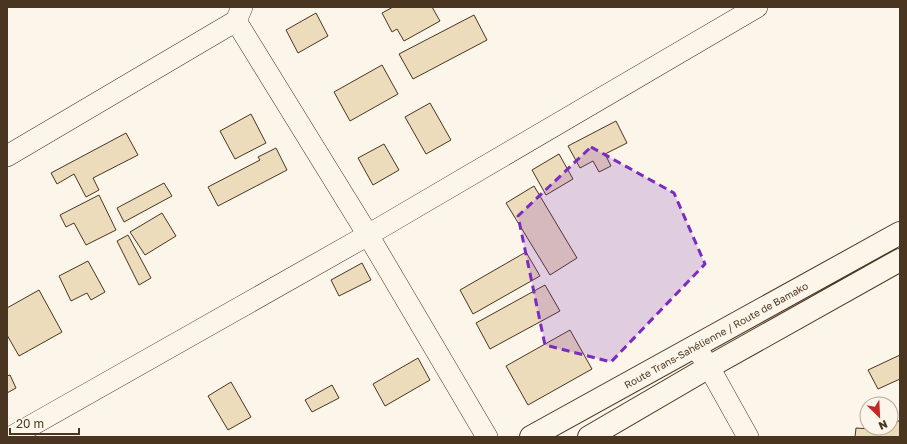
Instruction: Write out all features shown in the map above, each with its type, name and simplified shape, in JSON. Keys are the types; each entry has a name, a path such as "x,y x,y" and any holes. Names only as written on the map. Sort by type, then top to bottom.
{"highway":[{"name":"Route Trans-Sahélienne / Route de Bamako","path":"531,437 900,233"},
{"path":"589,437 709,367 900,260"}],"street":[{"path":"11,437 368,235 757,7"},
{"path":"7,156 239,14 486,437"},
{"path":"695,346 709,367 748,437"}],"highlighted area":[{"path":"591,147 674,193 705,264 611,362 545,345 518,216"}],"building":[{"path":"393,7 432,7 440,21 404,41 397,29 392,32 382,13"},
{"path":"316,13 328,36 298,53 286,30"},
{"path":"474,15 487,40 413,79 399,54"},
{"path":"382,65 398,94 350,121 334,92"},
{"path":"430,103 451,140 426,154 405,117"},
{"path":"251,114 266,143 235,159 220,131"},
{"path":"616,121 627,143 605,154 611,166 599,172 593,161 580,168 568,146"},
{"path":"126,133 138,155 93,178 99,190 86,197 74,174 57,184 51,173"},
{"path":"384,144 399,170 373,185 358,158"},
{"path":"276,148 287,170 218,206 208,187 260,160 258,157"},
{"path":"559,154 573,179 546,195 532,170"},
{"path":"164,183 172,196 124,222 117,208"},
{"path":"534,186 577,258 550,275 506,203"},
{"path":"99,195 116,230 86,245 74,223 66,227 60,215"},
{"path":"162,213 176,236 145,255 130,232"},
{"path":"128,235 151,278 139,285 117,241"},
{"path":"526,252 540,276 473,314 460,290"},
{"path":"88,261 105,292 91,300 87,293 71,301 59,276"},
{"path":"362,263 371,280 339,296 331,280"},
{"path":"545,285 560,311 490,349 476,323"},
{"path":"39,290 62,332 19,356 7,335 7,308"},
{"path":"570,330 592,369 528,405 506,366"},
{"path":"900,355 900,379 878,389 868,370"},
{"path":"418,358 430,380 385,406 373,384"},
{"path":"10,375 16,388 7,393 7,376"},
{"path":"231,382 251,417 228,430 208,396"},
{"path":"332,385 339,398 312,412 305,400"},
{"path":"900,420 900,437 855,437 856,428 859,428 859,436 899,436"}]}
